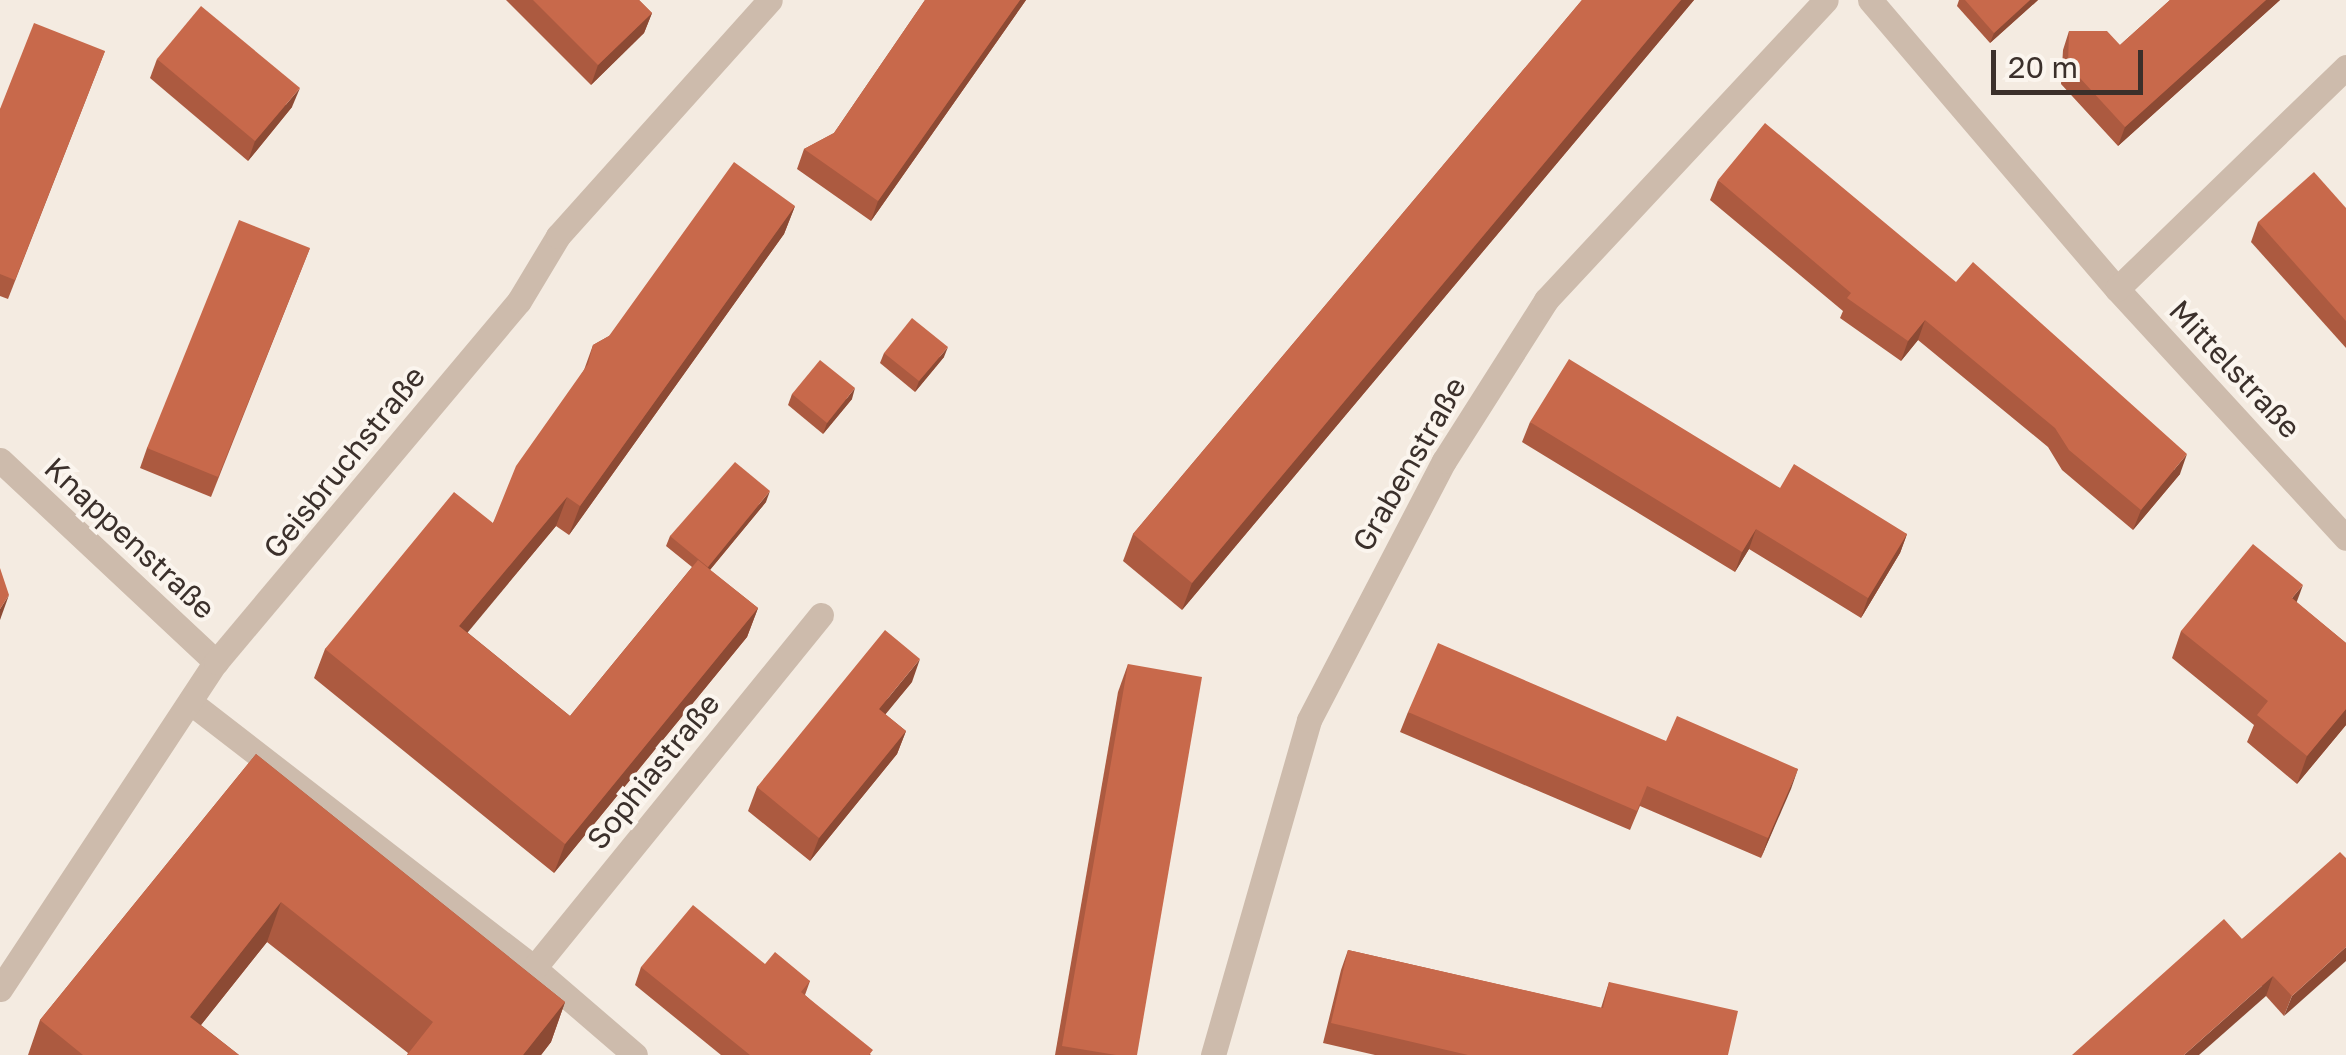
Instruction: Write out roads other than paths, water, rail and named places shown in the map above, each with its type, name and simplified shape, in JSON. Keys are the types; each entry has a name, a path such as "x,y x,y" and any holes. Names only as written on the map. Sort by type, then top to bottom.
{"street":[{"name":"Grabenstraße","path":"1213,1055 1310,720 1444,461 1546,300 1826,0"},
{"name":"Mittelstraße","path":"1870,0 2117,288 2346,538"},
{"name":"Geisbruchstraße","path":"0,990 216,662 519,302 558,236 757,4"},
{"path":"2117,288 2346,66"},
{"name":"Knappenstraße","path":"0,460 216,662"},
{"name":"Sophiastraße","path":"534,968 821,615"},
{"path":"190,702 534,968 635,1055"}]}
